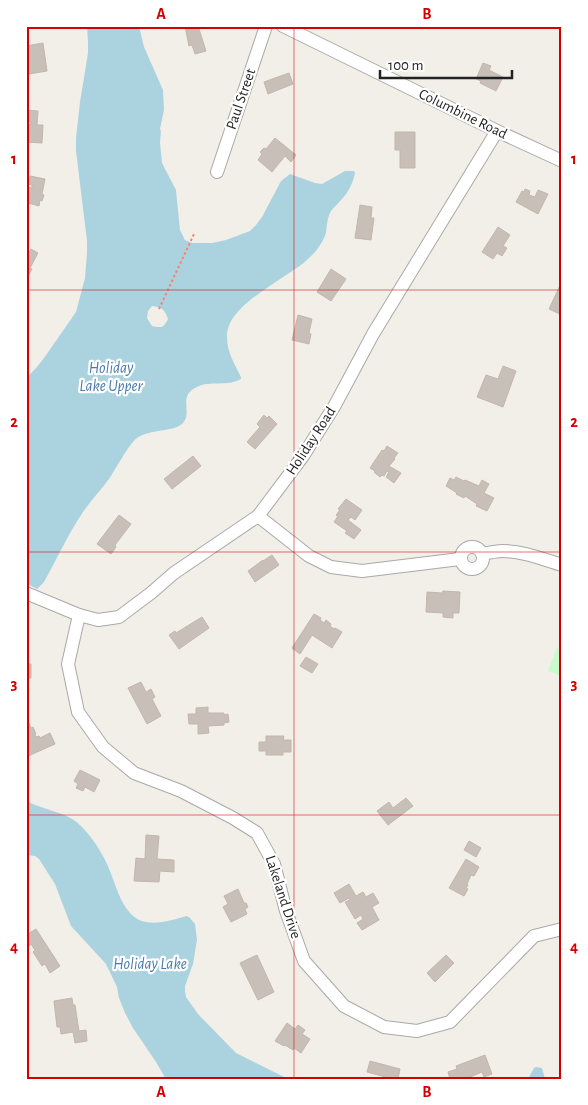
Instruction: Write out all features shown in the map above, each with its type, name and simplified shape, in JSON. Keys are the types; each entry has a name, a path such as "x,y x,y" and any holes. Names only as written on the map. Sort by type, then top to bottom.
{"street":[{"name":"Paul Street","path":"217,172 266,26"},
{"name":"Columbine Road","path":"283,26 562,161"},
{"name":"Holiday Road","path":"26,592 79,615 98,620 119,617 174,573 258,516 303,456 335,405 372,334 497,131"},
{"path":"258,516 309,556 331,567 362,571 460,559 462,552 471,547 478,548 482,554 500,551 517,553 562,564"},
{"name":"Lakeland Drive","path":"79,615 68,664 78,712 103,747 134,773 181,791 233,818 257,833 274,864 286,911 304,961 344,1006 384,1027 417,1031 450,1022 534,936 562,929"}],"path":[{"path":"159,309 194,234"}],"green space":[{"path":"557,648 562,650 562,676 548,671"}],"water":[{"name":"Holiday Lake Upper","path":"87,26 139,26 144,47 163,90 164,110 160,129 162,163 176,190 180,230 185,240 192,243 212,243 250,231 262,217 281,181 290,174 322,184 345,171 354,171 355,173 348,191 331,211 326,233 317,250 299,266 247,303 236,314 229,326 228,348 241,379 230,383 208,384 197,387 191,391 186,399 187,414 183,423 174,428 142,435 134,441 109,479 83,512 44,582 37,589 26,583 26,378 44,358 76,312 85,278 87,241 76,138 88,42","holes":["152,306 161,308 166,313 168,319 162,327 152,326 147,318 148,311"]},
{"name":"Holiday Lake","path":"26,801 68,817 81,826 102,854 125,907 138,919 156,923 187,916 190,918 195,924 197,940 193,964 185,986 186,997 198,1014 236,1053 288,1079 166,1079 125,1013 117,987 106,964 71,926 55,884 39,859 35,856 26,855"},
{"path":"536,1067 542,1068 545,1079 528,1079"}],"building":[{"path":"185,26 198,26 206,51 195,54 192,45 189,46"},
{"path":"43,43 47,71 29,74 26,46"},
{"path":"483,63 491,66 489,70 503,77 496,91 476,79"},
{"path":"289,73 293,84 268,94 264,82"},
{"path":"26,110 38,111 37,125 43,125 42,143 26,142 27,124 31,124 31,122 26,122"},
{"path":"395,132 415,132 415,168 400,168 400,150 395,150"},
{"path":"275,138 296,155 291,162 285,156 272,172 258,160 262,154 260,152 264,148 266,149"},
{"path":"30,176 45,179 42,194 44,195 42,201 40,200 39,206 26,201 26,190 28,187 32,188 32,185 28,184"},
{"path":"525,189 530,191 529,195 535,197 538,190 548,194 538,214 516,202"},
{"path":"360,205 372,207 371,218 374,218 371,240 355,238"},
{"path":"498,227 510,235 503,246 507,248 502,256 497,253 493,259 482,252"},
{"path":"31,249 38,253 26,280 26,257"},
{"path":"331,269 346,279 331,301 317,292"},
{"path":"562,281 562,315 549,309"},
{"path":"298,315 312,319 309,344 292,340"},
{"path":"503,366 516,371 503,407 477,397 486,375 498,379"},
{"path":"264,415 267,418 269,416 277,424 255,449 247,442 260,427 257,424"},
{"path":"387,446 398,453 389,466 401,473 394,483 386,477 389,472 387,471 384,476 380,477 370,468 382,450 384,451"},
{"path":"193,456 201,466 172,489 164,479"},
{"path":"456,477 479,486 482,480 489,484 484,493 494,498 487,511 476,506 477,504 465,496 464,498 456,494 446,486 450,478 454,480"},
{"path":"346,499 362,510 355,520 351,517 348,520 361,530 354,539 345,533 347,531 334,522 340,510 338,509"},
{"path":"119,515 131,524 115,545 116,547 111,554 97,544"},
{"path":"272,555 279,565 255,582 248,571"},
{"path":"443,591 460,592 459,613 453,613 453,618 443,617 443,613 426,612 427,592 442,593"},
{"path":"314,614 321,618 320,620 324,623 326,620 334,629 342,632 332,648 312,635 300,654 292,648"},
{"path":"202,617 209,628 179,649 169,635 175,631 176,633"},
{"path":"26,644 27,664 31,664 31,678 26,678"},
{"path":"306,657 318,664 312,673 300,666"},
{"path":"141,682 146,692 151,689 155,697 152,699 161,716 147,724 128,688"},
{"path":"208,707 208,713 228,714 229,722 224,723 224,725 208,726 209,733 198,734 198,724 189,724 188,714 196,714 196,708"},
{"path":"26,722 27,724 29,723 31,728 33,727 36,737 39,736 40,738 50,733 55,744 26,757"},
{"path":"266,736 284,736 283,740 291,740 291,752 283,752 283,755 266,755 266,751 259,751 259,742 266,742"},
{"path":"80,770 100,780 94,792 85,787 83,791 76,788 78,784 74,781"},
{"path":"406,798 413,806 388,825 377,811 389,802 393,808"},
{"path":"146,835 159,836 157,859 174,860 174,872 160,871 159,882 134,881 136,858 145,859"},
{"path":"469,841 481,848 476,857 464,850"},
{"path":"466,859 479,867 474,876 471,875 466,888 468,889 464,896 449,888"},
{"path":"349,884 356,896 363,892 366,897 373,893 379,903 372,907 379,920 362,930 357,923 363,919 361,915 355,919 345,902 350,900 349,898 340,903 334,893"},
{"path":"238,889 244,903 248,907 245,909 247,914 231,922 223,907 228,904 224,896"},
{"path":"36,929 60,966 50,973 45,964 42,966 33,952 35,950 31,944 29,946 26,941 26,935"},
{"path":"257,955 274,992 258,1000 240,963"},
{"path":"446,955 454,963 435,982 427,973"},
{"path":"72,998 79,1031 86,1030 87,1041 75,1043 73,1032 61,1034 60,1027 57,1027 54,1001"},
{"path":"287,1023 295,1029 298,1025 305,1030 302,1034 310,1039 301,1053 294,1048 293,1050 275,1041"},
{"path":"485,1055 492,1074 484,1077 482,1072 470,1077 471,1079 450,1079 448,1072 457,1069 456,1066"},
{"path":"370,1061 400,1069 398,1079 367,1072"}]}
